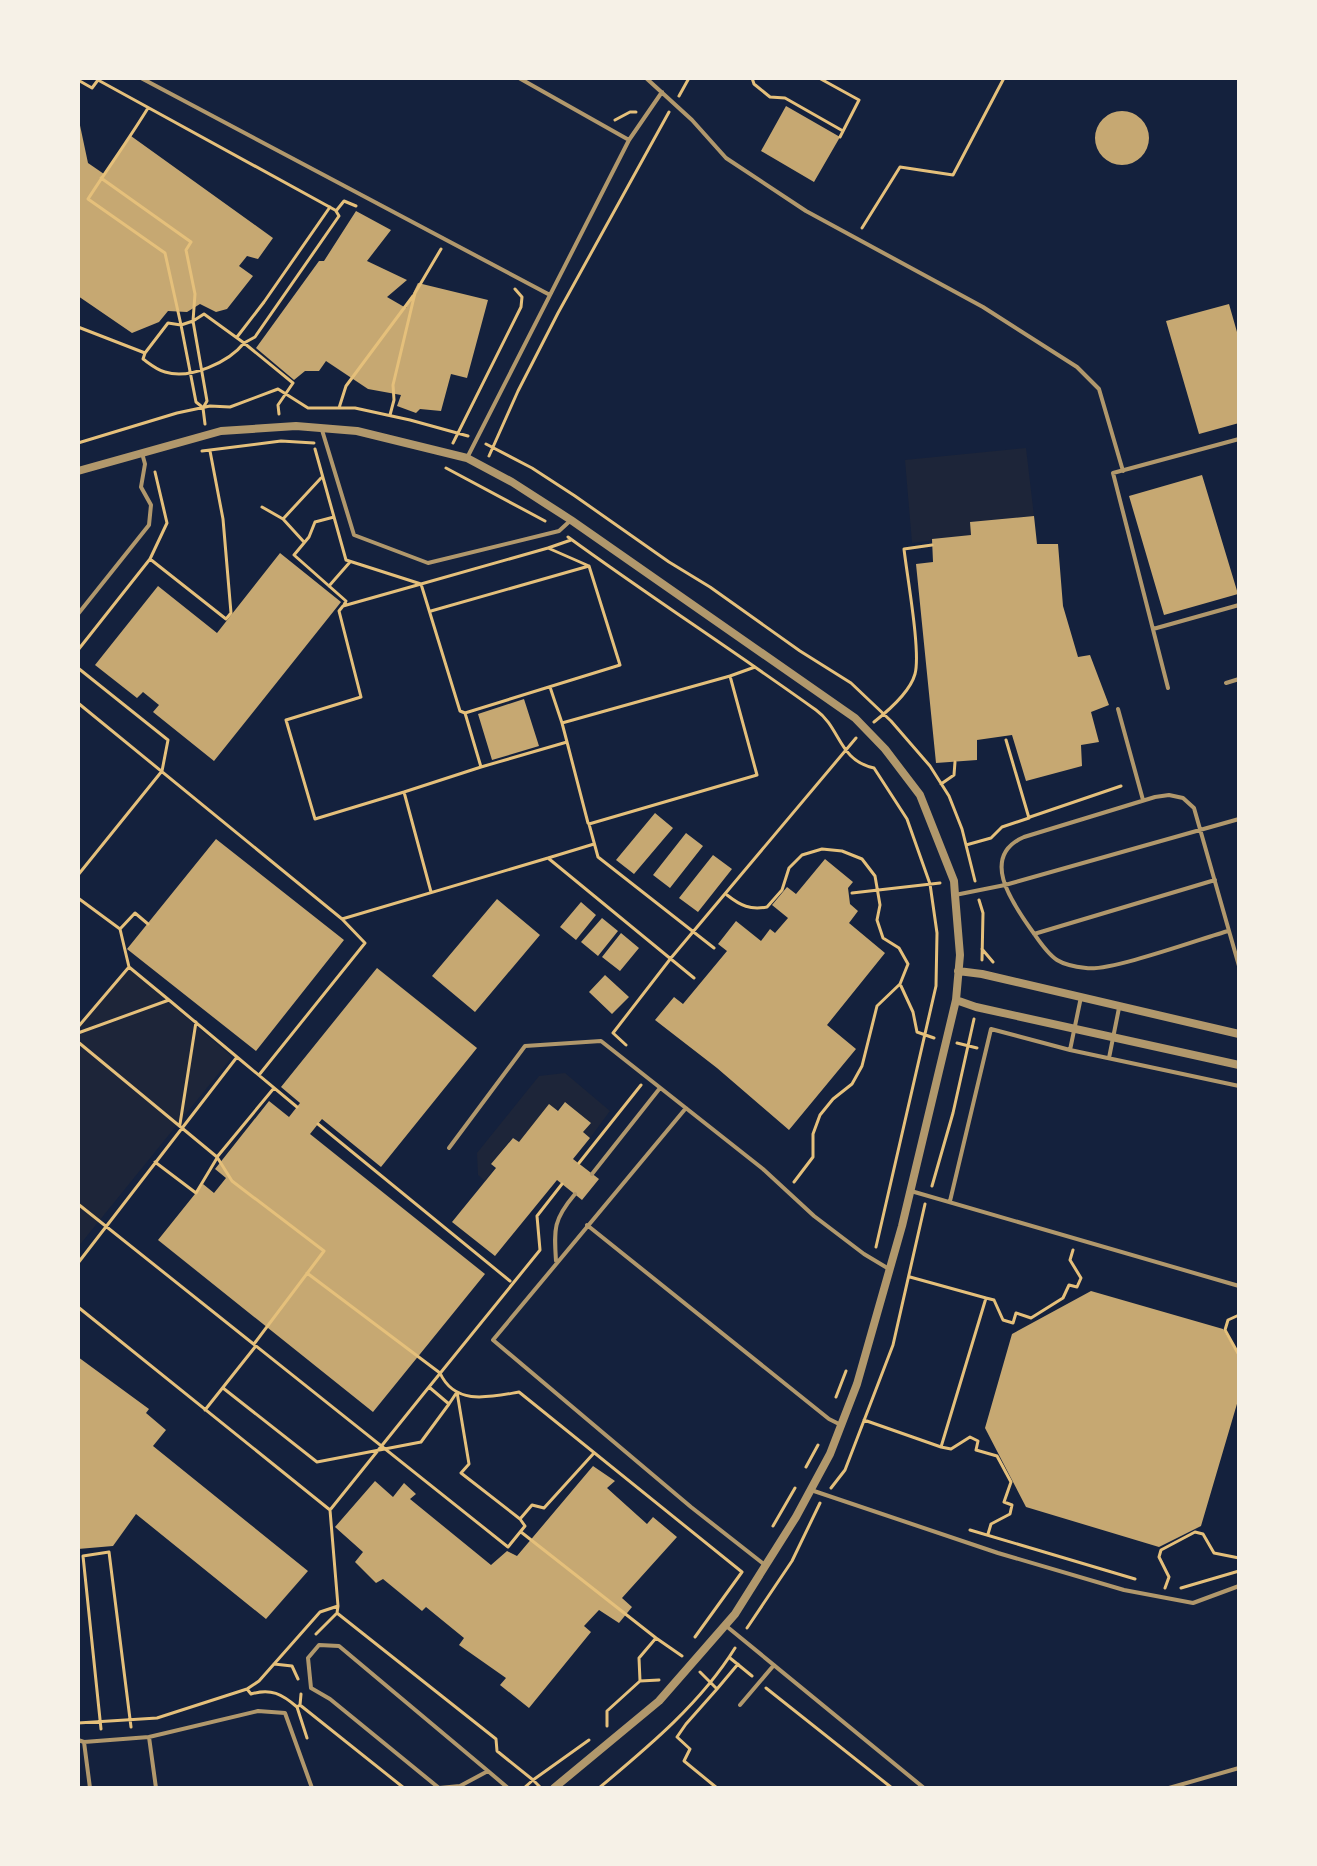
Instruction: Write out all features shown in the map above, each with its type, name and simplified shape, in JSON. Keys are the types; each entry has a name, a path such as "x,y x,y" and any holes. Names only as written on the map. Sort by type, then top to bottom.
{"street":[{"path":"78,471 221,431 280,427 357,431 467,458 571,520 866,728 920,795 954,881 960,955 956,1000 911,1191 857,1384 830,1454 765,1565 725,1625 659,1701 554,1788"},
{"path":"958,971 1239,1034"},
{"path":"956,1000 1239,1065"}],"lane":[{"path":"141,78 550,295"},
{"path":"519,78 629,140"},
{"path":"646,78 663,91 726,158 806,211 983,307 1077,367 1099,389 1123,471"},
{"path":"467,458 629,140 663,91"},
{"path":"322,428 354,535 428,563 559,531 571,520"},
{"path":"1168,688 1113,473 1239,439"},
{"path":"78,614 149,525 151,505 141,487 145,464 142,453"},
{"path":"1153,629 1239,605"},
{"path":"1226,683 1239,679"},
{"path":"1118,709 1143,800"},
{"path":"1228,931 1098,969 1061,963 1050,956 1010,900 1005,885 1003,853 1010,843 1143,800 1169,795 1183,798 1194,808 1202,831 1239,966"},
{"path":"955,895 1005,885 1239,819"},
{"path":"1034,934 1215,880"},
{"path":"1070,1050 1081,997"},
{"path":"1109,1058 1120,1006"},
{"path":"950,1201 991,1029 1070,1050 1239,1086"},
{"path":"449,1148 525,1046 601,1041 763,1169 805,1209 889,1269"},
{"path":"592,1174 660,1088"},
{"path":"686,1108 493,1340 691,1507 765,1565"},
{"path":"911,1191 1239,1286"},
{"path":"556,1261 554,1229 559,1213 575,1194"},
{"path":"587,1225 829,1419 842,1425"},
{"path":"811,1490 998,1553 1124,1590 1193,1603 1239,1586"},
{"path":"725,1625 924,1788"},
{"path":"488,1771 460,1786 439,1788 330,1699 311,1688 308,1658 319,1645 339,1646 488,1771 508,1788"},
{"path":"740,1705 774,1665"},
{"path":"90,1788 81,1741 149,1737 258,1711 285,1713 312,1788"},
{"path":"149,1737 156,1788"},
{"path":"1169,1788 1239,1768"},
{"path":"908,1788 912,1778"}],"path":[{"path":"485,468 558,313 689,78"},
{"path":"752,78 754,84 770,97 785,98 843,131"},
{"path":"819,78 859,100 840,137"},
{"path":"856,238 900,167 953,175 1004,78"},
{"path":"78,80 92,88 99,79 330,207 339,216 255,337 244,343 223,363 176,374 162,372 143,359 168,323 181,325 204,314 237,337 244,343 293,383 278,405 280,427"},
{"path":"148,108 88,199 165,253 196,402 203,408"},
{"path":"607,117 618,119 635,112 661,126"},
{"path":"101,178 191,242 186,250 195,294 193,321 207,401 203,408 207,435"},
{"path":"336,211 344,201 356,206"},
{"path":"237,337 330,207"},
{"path":"339,408 346,386 415,293 441,249 430,243"},
{"path":"449,454 457,432 521,307 522,297 515,289"},
{"path":"390,415 394,400 393,385 415,293"},
{"path":"78,327 145,353"},
{"path":"78,443 203,408 230,407 278,389 308,408 355,408 390,415 457,432 493,446 575,496 851,683 884,714 930,766 949,796 966,845 983,913 982,974"},
{"path":"196,453 281,441 326,444"},
{"path":"313,443 346,560 421,584"},
{"path":"150,559 226,619 231,613 223,519 210,450"},
{"path":"445,467 520,506 559,531 823,715 844,750 860,765 874,768 907,819 930,884 937,933 936,986 874,1260"},
{"path":"283,519 322,477"},
{"path":"262,507 283,519 304,542"},
{"path":"334,517 315,522 309,537 294,555 346,601 339,611 361,697 286,720 315,819 567,742"},
{"path":"343,606 572,540"},
{"path":"633,1051 613,1033 671,958 844,750 884,714 915,675 916,655 904,549 932,545"},
{"path":"421,584 460,711 465,713 620,665 589,566 548,548"},
{"path":"329,586 350,562"},
{"path":"430,611 589,566"},
{"path":"767,656 782,638"},
{"path":"562,723 756,667"},
{"path":"78,668 168,740 162,771 78,875"},
{"path":"589,824 757,775 730,676"},
{"path":"550,687 598,857 714,948"},
{"path":"78,703 342,919 365,943 259,1075"},
{"path":"465,713 481,767"},
{"path":"1006,740 1029,818"},
{"path":"941,784 954,775 955,762"},
{"path":"966,845 991,838 1002,827 1121,786"},
{"path":"404,792 431,893"},
{"path":"342,919 594,844"},
{"path":"726,894 739,905 753,909 767,907 782,890 789,868 802,855 822,849 842,851 862,859 875,876 880,905 877,920 883,938 899,948 908,964 900,984 877,1006 862,1066 852,1084 833,1099 820,1115 813,1134 813,1157 794,1182"},
{"path":"548,858 694,978"},
{"path":"852,893 974,879"},
{"path":"78,898 120,929 129,967 297,1107"},
{"path":"120,929 135,913 148,924"},
{"path":"78,1027 129,967"},
{"path":"900,984 913,1012 917,1032 968,1045"},
{"path":"78,1033 169,1000"},
{"path":"599,1788 653,1743 686,1710 729,1657 792,1561 826,1495 845,1470 893,1345 918,1231 939,1167 976,1007"},
{"path":"181,1125 196,1022"},
{"path":"78,1042 217,1157 232,1181 324,1251 205,1410"},
{"path":"78,1263 181,1125 237,1057"},
{"path":"579,1163 647,1077"},
{"path":"155,1162 196,1193 217,1157 274,1088"},
{"path":"318,1124 512,1282"},
{"path":"541,1788 497,1751 496,1739 337,1613 330,1510 540,1250 537,1216 562,1184"},
{"path":"78,1204 508,1547 525,1526 461,1473 469,1464 457,1392"},
{"path":"910,1277 994,1300 1003,1320 1013,1323 1016,1313 1031,1318 1063,1298 1069,1285 1077,1287 1081,1278 1070,1260 1074,1247"},
{"path":"307,1273 440,1373 445,1383 457,1392 477,1399 519,1392 742,1572"},
{"path":"941,1447 986,1298"},
{"path":"78,1307 330,1510"},
{"path":"1239,1315 1228,1320 1225,1330 1239,1355"},
{"path":"805,1470 829,1419 849,1360"},
{"path":"429,1387 449,1404"},
{"path":"223,1388 317,1462 421,1442 457,1392"},
{"path":"864,1420 951,1449 970,1437 978,1441 976,1450 997,1456 1011,1482 1004,1502 1012,1505 1010,1514 991,1524 988,1534"},
{"path":"520,1519 532,1505 544,1508 594,1453"},
{"path":"838,1478 839,1485"},
{"path":"769,1532 799,1481"},
{"path":"968,1530 1135,1579"},
{"path":"521,1531 682,1656 717,1689"},
{"path":"1239,1558 1214,1553 1203,1534 1195,1532 1161,1550 1159,1557 1169,1577 1165,1589 1172,1590 1239,1571"},
{"path":"101,1741 102,1722 83,1556 109,1552 133,1739"},
{"path":"690,1644 754,1556"},
{"path":"78,1723 157,1718 247,1689 259,1681 320,1612 338,1606"},
{"path":"640,1681 639,1658 656,1638"},
{"path":"674,1664 682,1656"},
{"path":"729,1657 892,1788"},
{"path":"274,1664 292,1666 302,1687 300,1705"},
{"path":"717,1788 684,1761 690,1749 677,1734 738,1664"},
{"path":"607,1727 607,1711 640,1681 658,1681 666,1673"},
{"path":"247,1689 251,1694 260,1691 280,1693 297,1707 300,1705 404,1788"},
{"path":"524,1788 595,1736"}],"shaded area":[{"path":"1026,448 1034,516 970,522 971,535 912,543 905,460"},
{"path":"129,967 232,1057 78,1247 78,1029"},
{"path":"565,1073 610,1111 590,1138 583,1132 590,1122 565,1102 519,1142 512,1138 491,1164 494,1169 485,1181 478,1175 477,1153 539,1076"}],"building":[{"path":"786,106 840,137 814,182 761,151"},
{"path":"1122,111 1141,119 1149,138 1141,157 1122,165 1103,157 1095,138 1103,119"},
{"path":"78,116 88,163 104,174 131,136 273,238 258,259 247,256 239,266 253,276 227,309 216,312 200,304 187,312 168,311 159,322 132,333 78,296"},
{"path":"356,211 391,230 367,261 407,280 387,297 406,308 418,283 488,300 467,378 451,374 441,411 420,409 416,413 397,406 401,395 368,389 326,361 319,371 305,371 294,380 256,348 319,261 324,261"},
{"path":"1229,304 1239,339 1239,423 1199,434 1166,321"},
{"path":"1202,475 1238,594 1164,615 1129,496"},
{"path":"1034,516 1037,544 1058,544 1063,606 1078,657 1090,655 1109,705 1091,712 1099,742 1081,745 1082,766 1026,781 1012,735 977,740 977,760 936,763 916,564 933,562 932,539 971,535 970,522"},
{"path":"280,553 341,602 214,761 153,712 159,705 143,692 137,698 95,665 158,586 217,633"},
{"path":"524,699 539,746 492,760 478,714"},
{"path":"655,813 673,828 634,874 616,860"},
{"path":"686,833 703,846 670,888 653,875"},
{"path":"216,839 344,940 256,1051 127,949"},
{"path":"713,855 732,869 698,912 679,898"},
{"path":"825,859 853,882 848,888 850,904 858,911 849,923 885,953 827,1025 856,1049 789,1130 655,1020 674,997 683,1004 727,951 718,944 736,921 761,941 770,929 775,933 788,918 772,905 787,887 796,894"},
{"path":"497,899 540,935 475,1012 432,976"},
{"path":"581,902 596,915 576,940 560,927"},
{"path":"602,918 618,931 598,956 581,942"},
{"path":"621,933 639,948 620,971 602,957"},
{"path":"377,968 477,1048 381,1167 322,1119 310,1134 485,1274 373,1412 158,1240 203,1184 214,1193 226,1178 215,1169 269,1101 289,1117 300,1103 281,1087"},
{"path":"605,975 629,997 612,1014 589,992"},
{"path":"565,1102 591,1123 583,1132 590,1138 573,1159 599,1179 582,1200 557,1180 495,1256 452,1222 496,1168 491,1164 513,1138 519,1142 549,1104 558,1111"},
{"path":"1091,1291 1223,1329 1239,1356 1239,1397 1201,1526 1159,1547 1026,1507 985,1428 1012,1334"},
{"path":"78,1357 149,1409 146,1413 166,1430 153,1446 308,1571 266,1619 136,1514 113,1546 78,1549"},
{"path":"593,1466 615,1481 607,1488 647,1524 653,1517 677,1537 622,1598 632,1607 619,1623 599,1610 584,1626 591,1632 529,1708 500,1685 506,1678 459,1645 464,1638 426,1607 422,1611 383,1579 376,1583 355,1562 363,1552 335,1527 375,1481 393,1497 404,1483 416,1494 410,1499 491,1565 507,1551 517,1556"}]}
